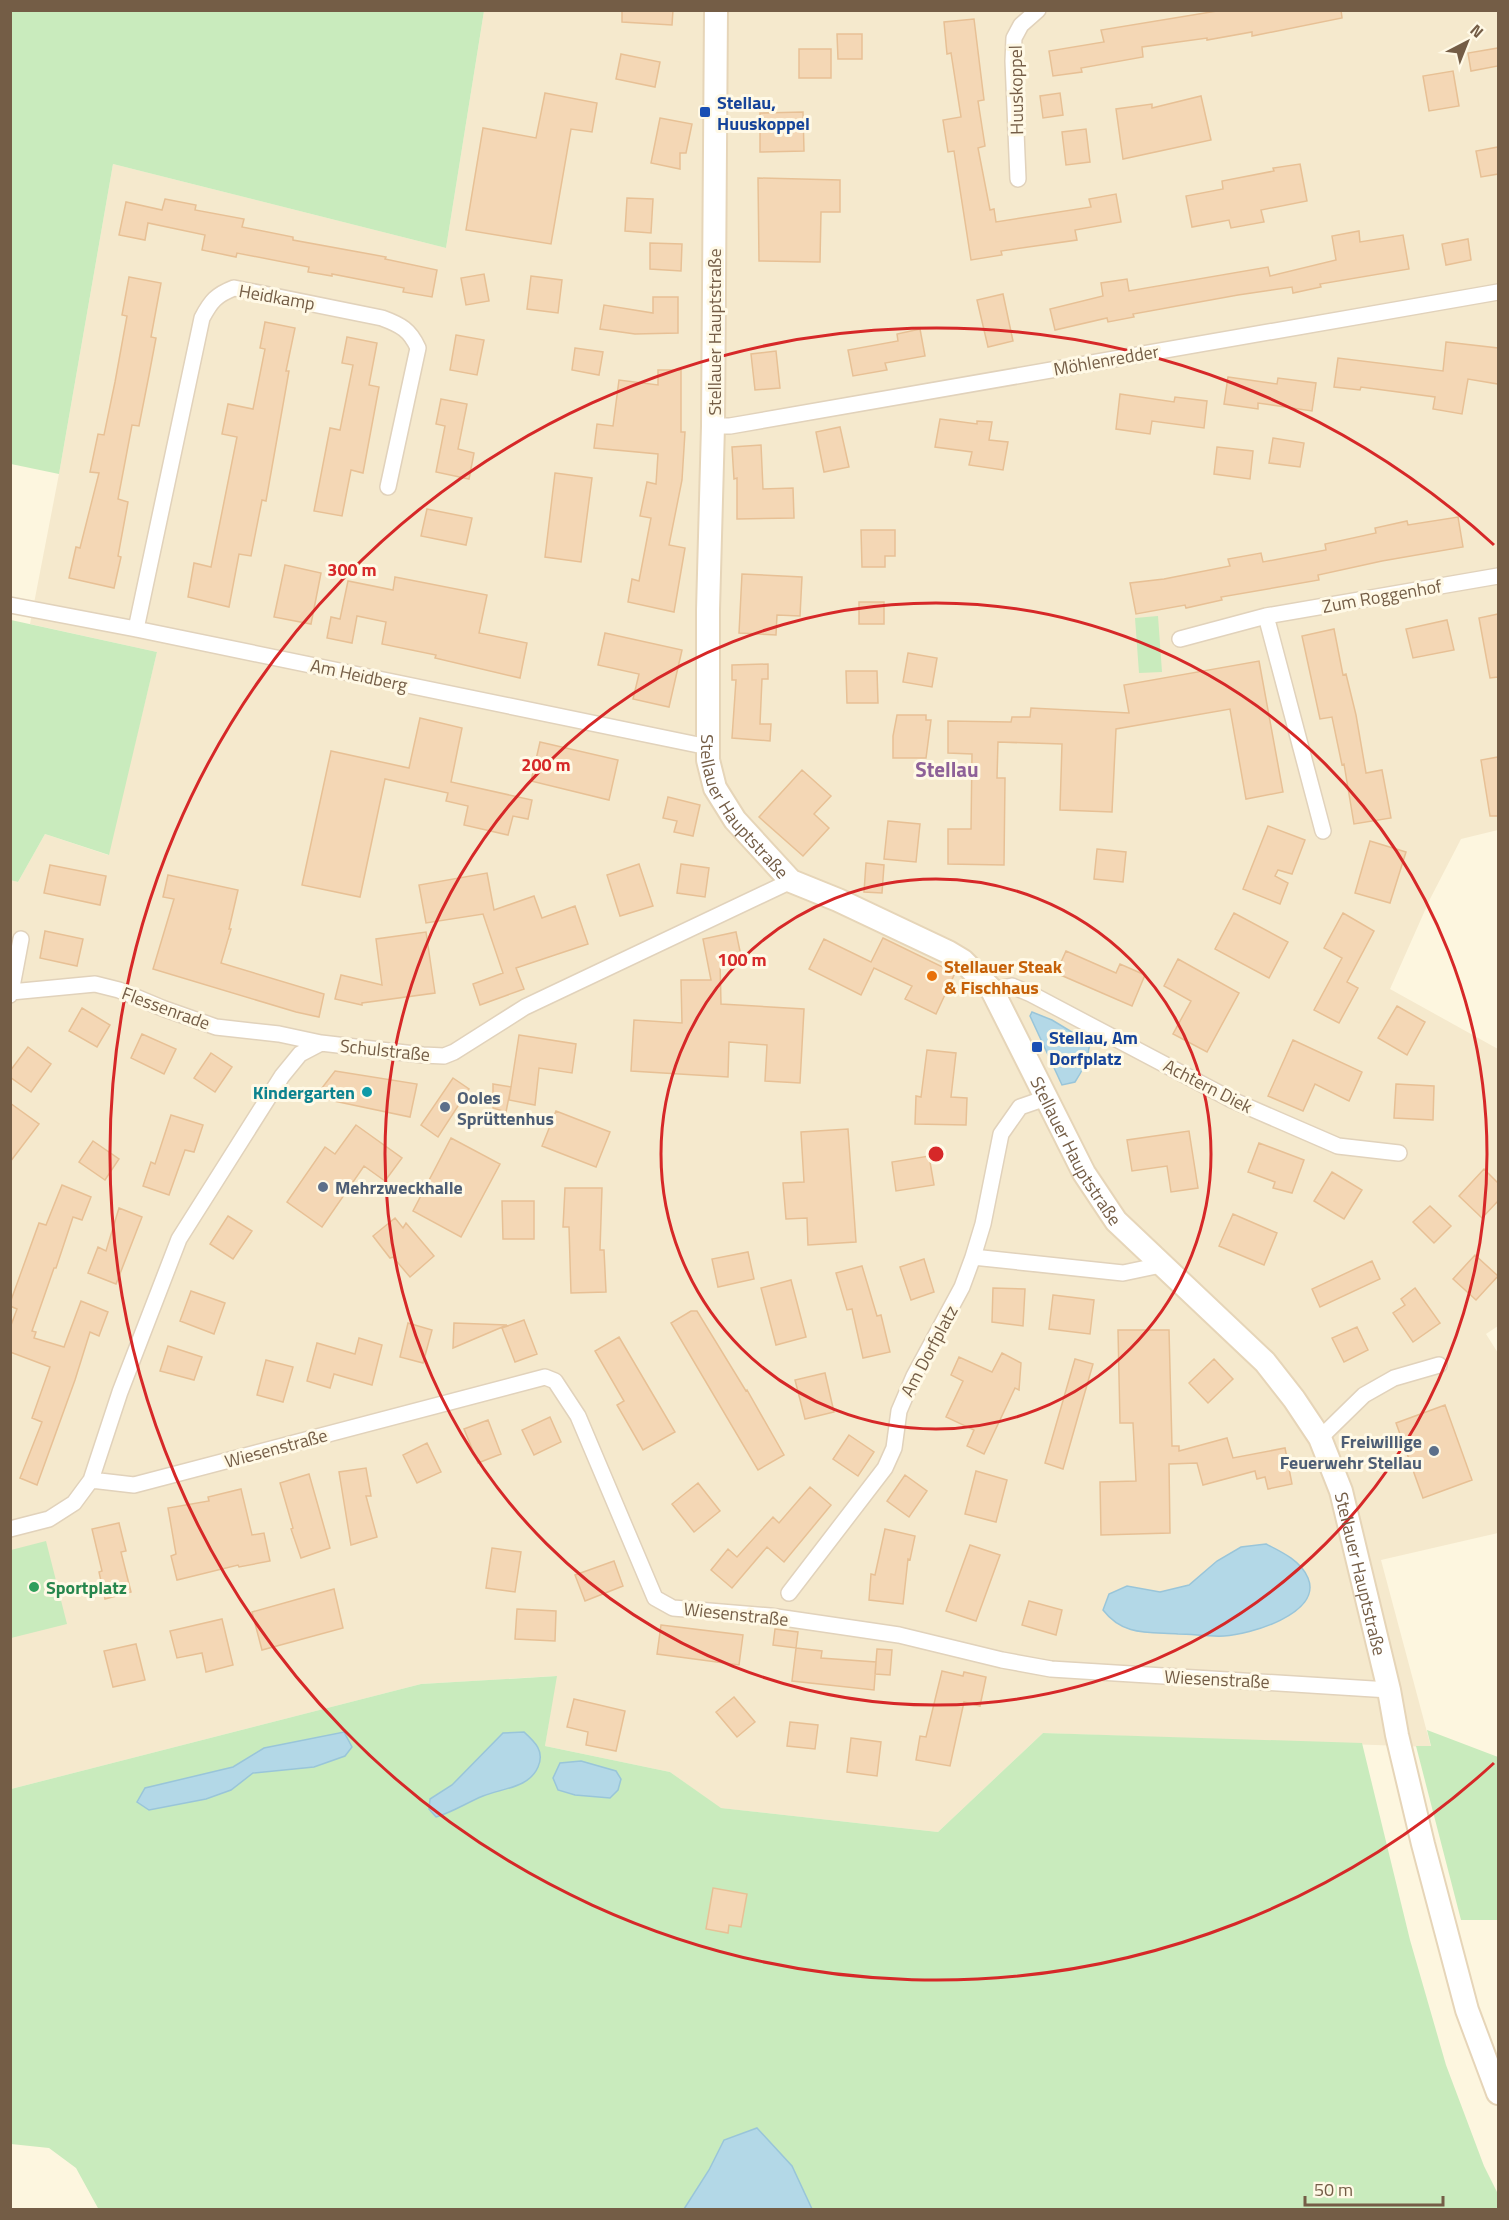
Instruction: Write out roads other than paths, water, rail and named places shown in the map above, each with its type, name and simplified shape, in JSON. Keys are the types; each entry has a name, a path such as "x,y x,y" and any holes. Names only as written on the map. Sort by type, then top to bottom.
{"street":[{"name":"Stellauer Hauptstraße","path":"716,10 713,426 708,610 708,760 715,788 735,820 791,881 838,900 948,952 963,961 992,990 1084,1173 1116,1221 1264,1362 1294,1399 1320,1438 1341,1491 1423,1844 1467,2010 1498,2093"},
{"name":"Huuskoppel","path":"1018,179 1014,38 1021,25 1038,10"},
{"name":"Heidkamp","path":"136,629 202,318 210,303 219,294 234,288 382,318 402,325 412,335 418,348 388,487"},
{"name":"Möhlenredder","path":"713,426 730,426 1498,292"},
{"name":"Zum Roggenhof","path":"1180,639 1266,616 1498,576"},
{"name":"Am Heidberg","path":"10,605 708,747"},
{"path":"1266,616 1323,831"},
{"name":"Schulstraße","path":"10,1529 49,1519 74,1503 91,1480 120,1392 178,1239 282,1076 300,1054 321,1043 444,1056 454,1052 525,1006 791,881"},
{"name":"Flessenrade","path":"21,939 11,993 95,984 118,990 216,1027 279,1034 321,1043"},
{"name":"Achtern Diek","path":"992,990 1012,986 1031,994 1232,1100 1338,1146 1400,1153"},
{"name":"Am Dorfplatz","path":"789,1593 885,1468 894,1448 899,1411 914,1376 962,1287 973,1257 983,1224 1002,1134 1020,1107 1046,1098"},
{"path":"973,1257 1124,1273 1161,1265"},
{"path":"1320,1438 1364,1395 1394,1378 1439,1365"},
{"name":"Wiesenstraße","path":"91,1480 134,1485 545,1377 555,1381 578,1416 655,1598 673,1608 770,1616 899,1635 1002,1660 1051,1669 1389,1690"}],"water":[{"path":"1032,1012 1052,1020 1090,1043 1085,1063 1075,1082 1062,1085 1030,1016"},
{"path":"1266,1544 1301,1567 1308,1578 1310,1591 1305,1602 1294,1612 1265,1627 1224,1636 1146,1632 1119,1624 1103,1610 1109,1594 1127,1586 1160,1592 1189,1585 1217,1561 1241,1547"},
{"path":"344,1732 352,1747 345,1756 314,1767 253,1773 231,1790 206,1799 149,1810 137,1802 145,1788 233,1767 264,1748"},
{"path":"524,1732 540,1752 540,1761 534,1774 522,1783 483,1796 436,1817 429,1809 430,1799 452,1785 503,1733"},
{"path":"581,1761 616,1771 621,1779 618,1790 610,1798 575,1795 558,1790 553,1778 560,1763"},
{"path":"757,2128 792,2166 812,2209 684,2209 709,2170 724,2140"}],"place":[{"name":"Stellau, Huuskoppel","path":"705,112"},
{"name":"Stellauer Steak & Fischhaus","path":"932,976"},
{"name":"Stellau, Am Dorfplatz","path":"1037,1047"},
{"name":"Kindergarten","path":"367,1092"},
{"name":"Ooles Sprüttenhus","path":"445,1107"},
{"name":"Mehrzweckhalle","path":"323,1187"},
{"name":"Freiwillige Feuerwehr Stellau","path":"1434,1451"},
{"name":"Sportplatz","path":"34,1587"}],"district":[{"name":"Stellau","path":"947,769"}]}
